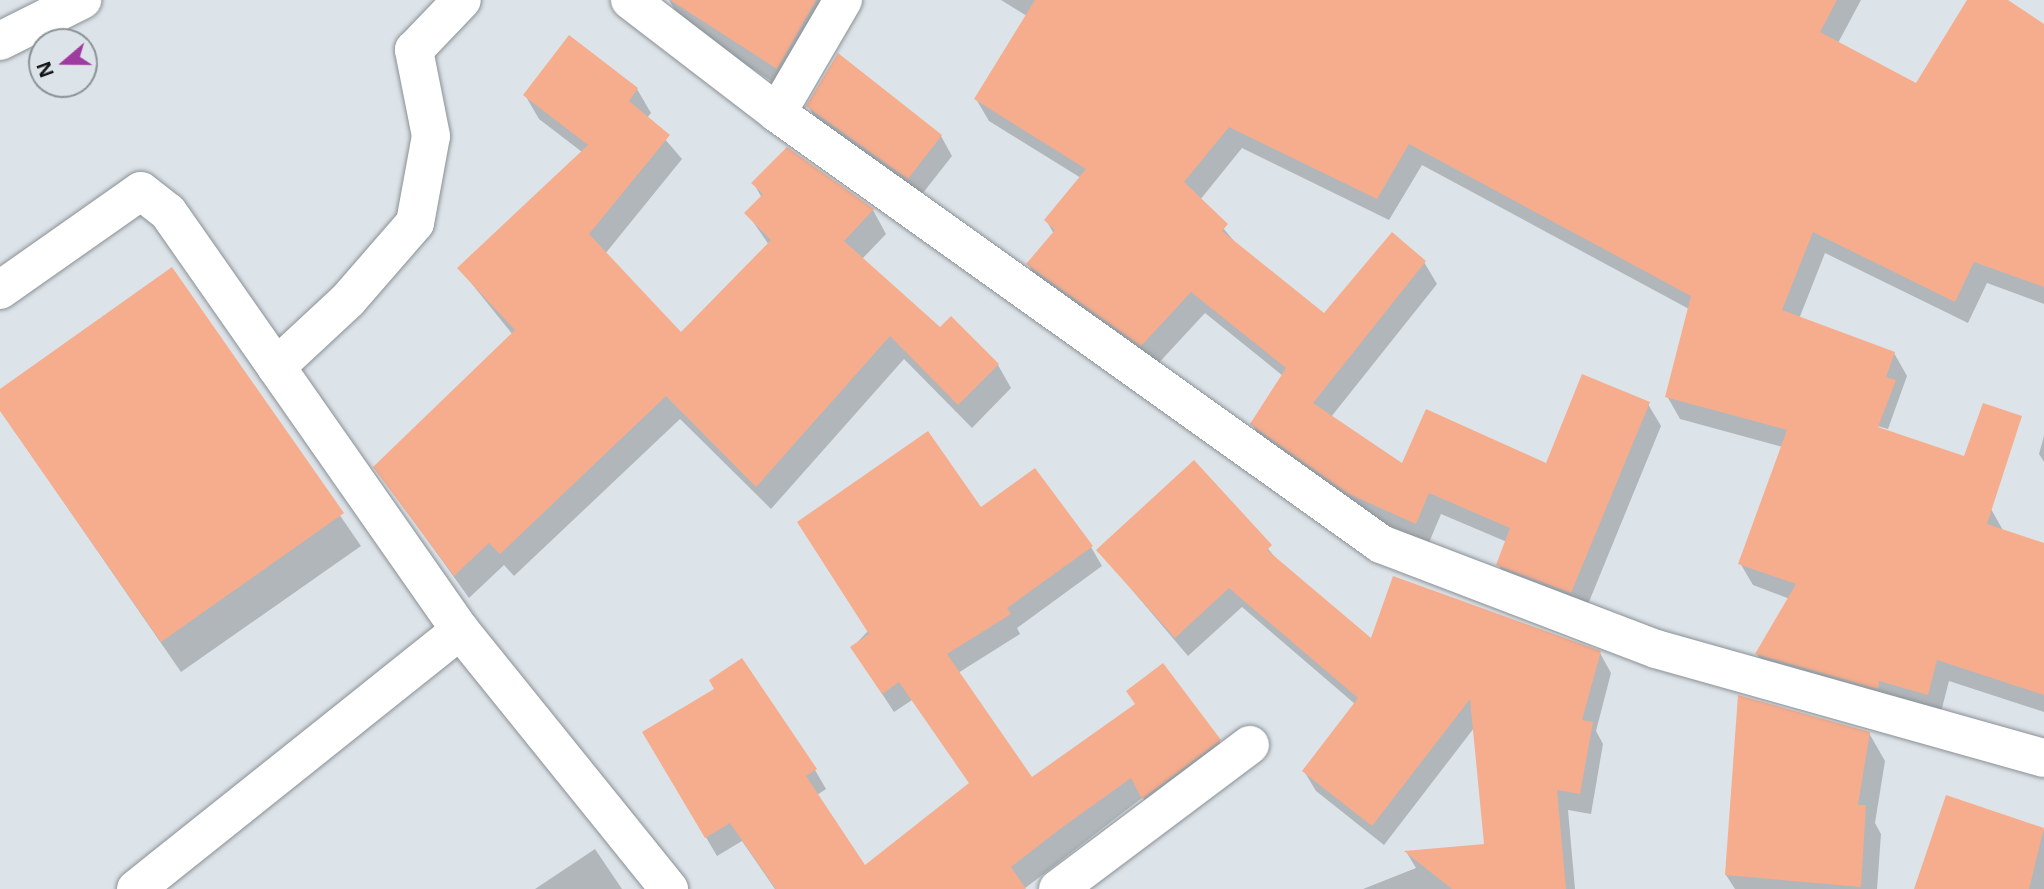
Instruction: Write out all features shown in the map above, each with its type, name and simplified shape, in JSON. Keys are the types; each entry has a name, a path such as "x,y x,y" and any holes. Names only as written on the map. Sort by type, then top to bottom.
{"street":[{"path":"0,41 82,0"},
{"path":"276,367 348,300 415,223 431,136 414,50 462,0"},
{"path":"630,0 777,113 1381,544 1656,649 2044,758"},
{"path":"777,113 843,0"},
{"path":"0,290 141,191 168,212 460,630 669,889"},
{"path":"136,889 460,630"},
{"path":"1058,889 1250,745"}],"building":[{"path":"670,0 816,0 777,69"},
{"path":"1035,0 1837,0 1820,32 1916,83 1967,0 2008,0 2044,24 2044,287 1974,262 1955,302 1813,232 1782,310 1895,352 1886,377 1896,380 1878,427 1964,456 1983,403 2022,416 1987,524 2044,543 2044,695 1937,660 1928,695 1879,681 1878,689 1755,654 1796,584 1738,564 1787,430 1665,397 1691,296 1409,144 1377,199 1229,127 1184,182 1228,224 1222,231 1324,313 1392,232 1426,261 1313,403 1402,463 1426,409 1546,463 1582,374 1650,402 1571,593 1496,565 1510,528 1429,493 1416,524 1349,494 1250,424 1286,368 1191,292 1141,346 1026,264 1055,230 1044,220 1086,169 974,99"},
{"path":"569,35 638,88 629,101 670,135 589,234 681,332 771,240 744,213 763,194 751,183 787,147 874,209 844,241 940,327 951,316 999,364 958,405 890,336 756,487 666,396 500,554 489,543 454,576 373,467 515,330 457,268 588,145 523,95"},
{"path":"838,53 942,135 908,179 806,106"},
{"path":"172,267 344,513 161,642 0,411 0,389"},
{"path":"928,431 981,507 1035,468 1093,546 1007,608 1011,614 947,654 1032,777 1135,704 1126,691 1163,663 1221,740 1142,799 1131,778 1060,829 1011,867 1026,889 776,889 730,823 705,838 642,732 714,689 709,680 742,658 817,769 806,776 865,865 969,783 899,682 882,694 850,647 869,634 797,522"},
{"path":"1194,460 1272,545 1267,550 1371,638 1393,576 1601,651 1582,720 1593,722 1580,794 1557,790 1566,889 1452,889 1404,851 1484,844 1470,699 1372,826 1302,771 1358,698 1229,588 1175,638 1096,550"},
{"path":"1738,695 1870,732 1858,805 1866,805 1861,887 1725,875"},
{"path":"1946,795 2044,828 2029,889 1914,889"}]}
